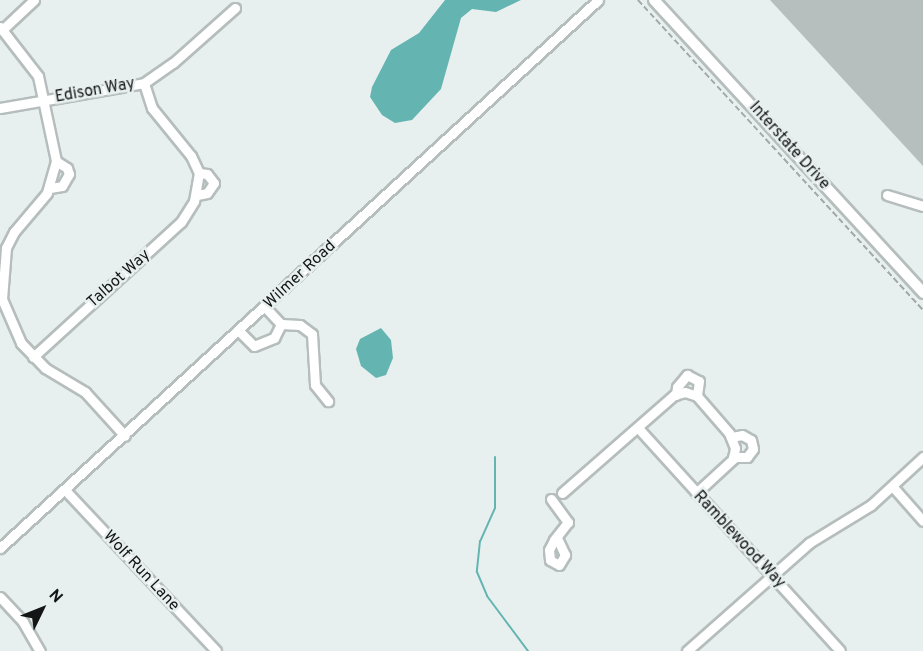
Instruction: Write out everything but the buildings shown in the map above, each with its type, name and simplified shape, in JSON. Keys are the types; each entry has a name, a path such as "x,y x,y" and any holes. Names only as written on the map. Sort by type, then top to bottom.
{"main road":[{"name":"Interstate Drive","path":"654,0 923,293"}],"street":[{"path":"34,0 1,29 38,76 56,161 50,188 14,232 6,248 2,299 12,327 33,357 85,392 125,436"},
{"name":"Wilmer Road","path":"0,548 66,491 598,0"},
{"name":"Edison Way","path":"0,108 144,82 173,63 235,8"},
{"name":"Talbot Way","path":"33,357 181,222 197,195 199,172 191,156 152,108 144,82"},
{"path":"50,188 67,181 67,168 56,161"},
{"name":"Talbot Way","path":"197,195 207,193 214,183 207,174 199,172"},
{"path":"887,195 923,206"},
{"path":"265,307 281,324 300,325 312,334 315,385 328,401"},
{"path":"239,331 254,346 274,338 281,324"},
{"path":"676,395 677,387 687,375 699,381 697,396"},
{"path":"562,493 676,395 685,392 697,396 731,438 733,457"},
{"name":"Ramblewood Way","path":"639,429 840,651"},
{"path":"696,493 733,457 747,457 753,449 751,440 742,435 731,438"},
{"path":"687,651 771,574 809,543 893,487 923,457"},
{"path":"893,487 923,521"},
{"name":"Wolf Run Lane","path":"66,491 216,651"},
{"path":"551,499 568,522 558,538"},
{"path":"0,597 23,622 40,651"},
{"path":"696,643 704,651"}],"path":[{"path":"638,0 923,310"}],"water":[{"path":"445,0 521,0 496,12 472,9 461,18 441,89 412,120 395,123 382,115 370,97 372,87 391,50 419,33"},
{"path":"381,328 391,340 393,358 386,375 376,378 361,366 356,349 360,339"}],"waterway":[{"path":"495,457 495,508 480,541 477,572 487,596 528,651"}]}
